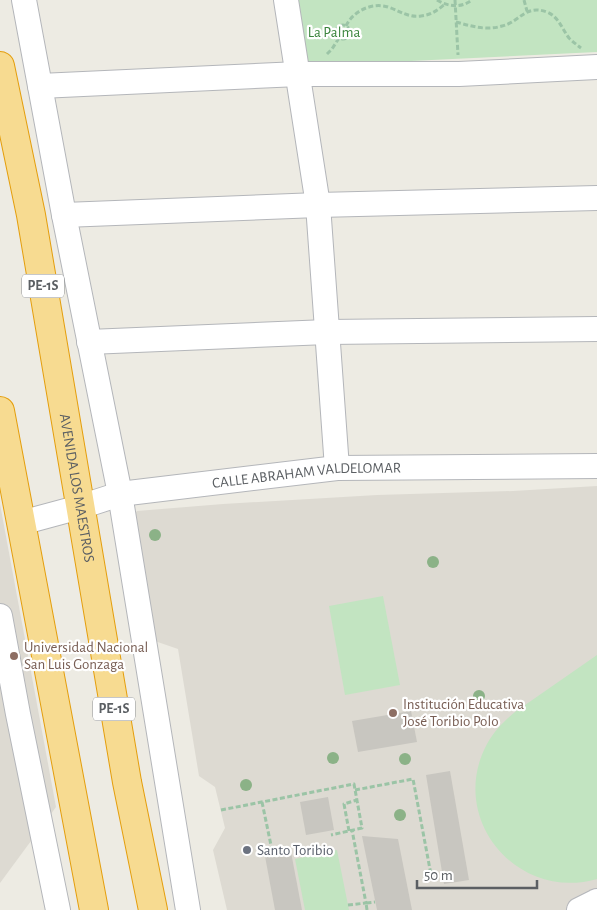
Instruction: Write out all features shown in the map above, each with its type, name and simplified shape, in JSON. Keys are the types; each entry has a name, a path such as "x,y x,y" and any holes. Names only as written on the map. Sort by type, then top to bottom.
{"highway":[{"name":"AVENIDA LOS MAESTROS","path":"0,66 31,215 127,782 153,910"},
{"path":"0,411 94,910"}],"street":[{"path":"24,0 64,215 120,494 188,910"},
{"path":"286,0 318,205 337,468"},
{"path":"40,86 299,74 459,74 597,67"},
{"path":"64,215 318,205 597,198"},
{"path":"89,342 327,332 597,328"},
{"name":"CALLE ABRAHAM VALDELOMAR","path":"21,523 120,494 337,468 597,466"},
{"path":"0,616 58,910"},
{"path":"579,910 597,901"}],"path":[{"path":"384,0 384,7"},
{"path":"437,0 451,6 460,6 472,0"},
{"path":"455,0 458,58"},
{"path":"524,0 527,11"},
{"path":"346,26 352,17 365,8 387,7 403,14 421,16 430,15 445,4"},
{"path":"456,22 478,27 494,28 511,23 527,11 539,10 548,12 555,17 570,38 582,48"},
{"path":"340,26 346,26 349,31 348,37 338,38 336,34 337,29 340,26"},
{"path":"355,790 413,779 432,880"},
{"path":"221,810 354,784 362,828 331,835"},
{"path":"357,800 344,804 368,910"},
{"path":"262,802 272,850"},
{"path":"348,906 375,902"}],"shaded area":[{"name":"Institución Educativa José Toribio Polo","path":"597,486 597,901 577,910 227,910 213,850 225,828 215,787 199,776 178,649 149,639 127,523 137,511 377,495 513,491"},
{"name":"Universidad Nacional San Luis Gonzaga","path":"0,504 56,807 0,883"}],"green space":[{"name":"La Palma","path":"295,0 597,0 597,52 307,66"},
{"path":"383,596 400,685 345,695 329,606"},
{"path":"597,655 597,879 568,883 540,878 516,866 497,848 483,825 476,800 477,772 487,744 503,723 515,712"},
{"path":"337,850 349,910 305,910 295,859"}],"building":[{"path":"411,711 417,742 358,752 352,721"},
{"path":"450,771 469,880 444,884 426,775"},
{"path":"328,797 334,830 306,835 300,802"},
{"path":"362,836 398,839 412,910 377,910"},
{"path":"290,847 302,910 275,910 264,851"}],"place":[{"name":"Universidad Nacional San Luis Gonzaga","path":"14,656"},
{"name":"Institución Educativa José Toribio Polo","path":"393,713"},
{"name":"Santo Toribio","path":"247,850"}]}
